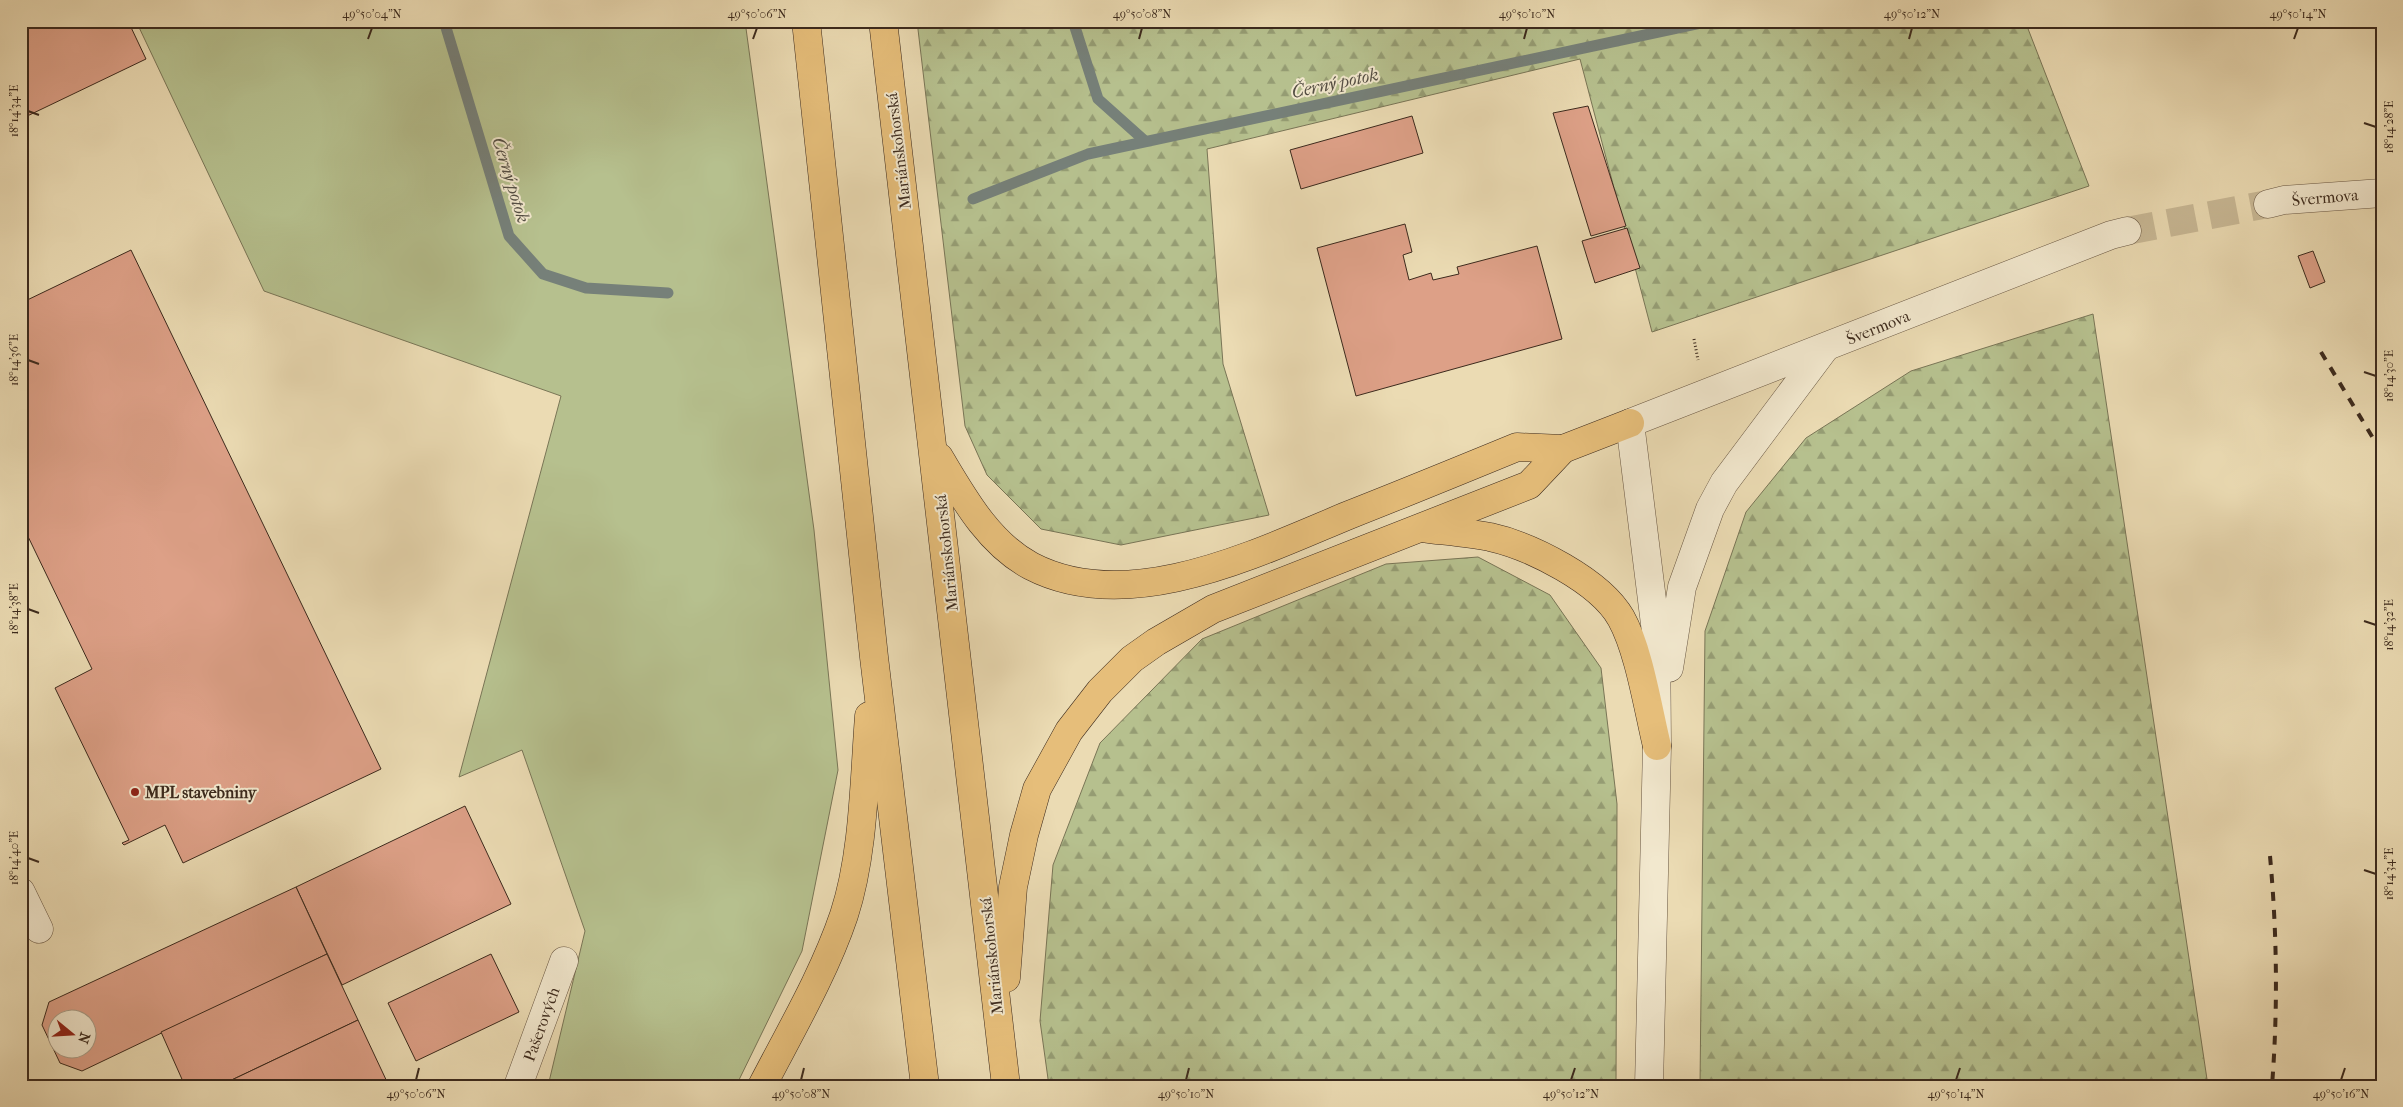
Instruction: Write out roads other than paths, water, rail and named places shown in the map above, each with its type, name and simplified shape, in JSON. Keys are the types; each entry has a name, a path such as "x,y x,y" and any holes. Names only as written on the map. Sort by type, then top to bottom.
{"main road":[{"path":"806,21 874,657 925,1086"},
{"name":"Mariánskohorská","path":"883,21 934,447 1006,1086"},
{"path":"934,447 963,498 982,525 1012,553 1029,565 1051,575 1088,583 1126,584 1166,579 1239,561 1517,447 1563,449 1630,423"},
{"path":"1001,1045 1013,887 1024,835 1037,789 1052,760 1069,731 1100,691 1132,659 1148,647 1213,609 1529,484 1563,449"},
{"path":"1421,528 1491,537 1515,545 1554,563 1584,581 1605,597 1621,617 1631,641 1657,746"},
{"path":"762,1086 830,950 844,913 858,849 874,657"}],"street":[{"name":"Švermova","path":"2268,204 2284,200 2382,193"},
{"name":"Švermova","path":"1630,423 2111,235 2127,231"},
{"path":"1657,746 1682,587 1702,530 1724,483 1825,348"},
{"path":"1630,423 1656,632 1657,746 1649,1086"},
{"path":"21,892 39,929"},
{"name":"Pašerových","path":"518,1086 564,961"}],"waterway":[{"name":"Černý potok","path":"444,21 509,236 543,274 586,288 668,293"},
{"path":"1073,21 1098,99 1145,141"},
{"name":"Černý potok","path":"973,199 1088,154 1710,21"}],"tunnel":[{"path":"2127,231 2268,204"}],"railway":[{"path":"2321,352 2382,453"},
{"path":"2270,856 2276,971 2272,1086"}],"place":[{"name":"MPL stavebniny","path":"135,792"}]}
